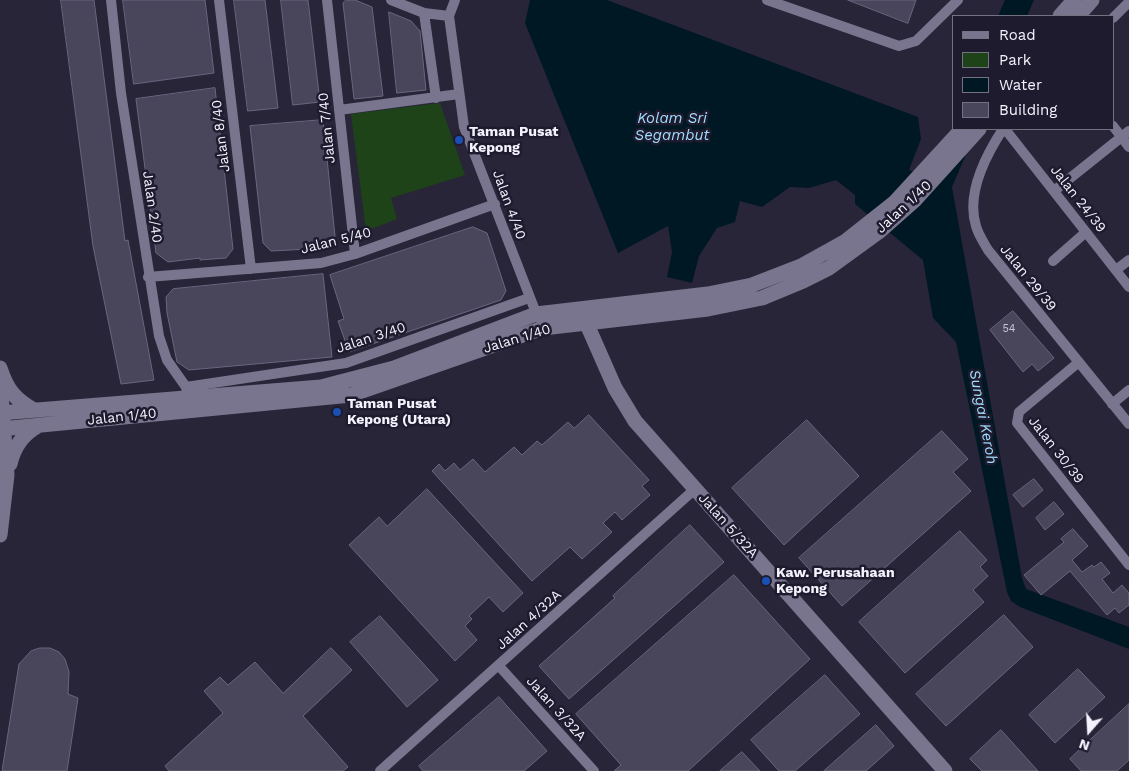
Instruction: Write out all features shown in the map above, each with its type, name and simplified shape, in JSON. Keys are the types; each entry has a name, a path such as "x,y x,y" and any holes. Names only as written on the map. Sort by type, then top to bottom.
{"main road":[{"path":"1061,15 1074,0"},
{"path":"1079,15 1092,0"},
{"name":"Jalan 1/40","path":"850,246 894,203 961,130"},
{"name":"Jalan 1/40","path":"3,429 39,425 188,398 313,401 351,395 583,315 752,285 850,246 914,201 978,130"},
{"name":"Jalan 1/40","path":"2,413 287,391 346,382 394,368 536,314 583,315"},
{"name":"Jalan 5/32A","path":"583,315 606,370 635,421 945,771"},
{"path":"0,368 12,396 34,410"},
{"path":"0,380 7,475"},
{"path":"0,535 7,475 12,458 19,442 28,431 39,425"}],"street":[{"name":"Jalan 2/40","path":"111,0 121,94 148,278 159,336 168,360 188,398"},
{"name":"Jalan 8/40","path":"219,0 251,269"},
{"name":"Jalan 7/40","path":"327,0 355,254"},
{"path":"391,0 424,13 449,16"},
{"name":"Jalan 4/40","path":"454,0 449,16 464,128 542,328"},
{"path":"767,0 898,46 916,41 958,0"},
{"path":"1114,17 1128,5"},
{"path":"424,13 436,98"},
{"path":"339,110 459,94"},
{"path":"1114,127 1125,134 1129,146"},
{"name":"Jalan 29/39","path":"1003,130 990,148 980,176 973,204 976,227 988,250 1129,424"},
{"name":"Jalan 24/39","path":"1005,130 1129,287"},
{"path":"1054,191 1125,134"},
{"name":"Jalan 5/40","path":"148,278 321,263 355,254 495,204"},
{"path":"1053,261 1086,232"},
{"path":"1116,270 1129,260"},
{"name":"Jalan 3/40","path":"188,398 346,363 529,298"},
{"name":"Jalan 30/39","path":"1079,362 1019,412 1016,423 1129,565"},
{"path":"1112,404 1129,390"},
{"name":"Jalan 4/32A","path":"380,771 695,489"},
{"name":"Jalan 3/32A","path":"499,666 594,771"}],"green space":[{"path":"440,103 465,175 391,198 397,219 366,231 351,114"}],"water":[{"name":"Kolam Sri Segambut","path":"530,0 607,0 918,117 921,139 909,170 932,178 952,129 977,130 952,187 1022,578 1026,589 1129,627 1129,649 1020,607 1011,601 1007,592 956,342 933,318 923,260 855,204 855,195 836,180 809,188 790,187 762,207 740,201 735,222 717,228 699,256 692,283 667,277 672,252 668,226 618,253 525,23"},
{"path":"1005,0 1034,0 1027,15 998,15"}],"building":[{"path":"61,0 94,0 125,241 128,240 154,380 121,384 93,246"},
{"path":"123,0 205,0 214,73 134,84"},
{"path":"234,0 265,0 278,108 248,111"},
{"path":"281,0 308,0 320,102 293,105"},
{"path":"346,0 355,0 372,7 383,96 354,99 343,3"},
{"path":"848,0 916,0 908,23"},
{"path":"389,12 411,21 420,31 426,90 397,93"},
{"path":"215,88 233,249 226,258 200,260 200,258 168,262 156,253 136,99"},
{"path":"323,120 335,236 328,248 271,251 263,243 250,126"},
{"path":"473,227 487,233 506,291 501,300 349,352 338,321 344,319 330,275"},
{"path":"323,274 332,357 189,370 177,362 167,313 166,297 173,289"},
{"path":"1013,311 1054,358 1038,371 1032,364 1023,372 990,330"},
{"path":"589,415 649,480 642,486 650,495 622,520 615,512 603,523 612,532 582,559 570,547 532,581 432,471 439,464 445,471 454,463 460,470 473,459 485,472 514,447 522,455 537,441 542,445 568,422 574,428"},
{"path":"807,420 859,476 784,545 732,488"},
{"path":"942,431 968,459 953,472 971,491 842,606 799,558"},
{"path":"1034,479 1043,490 1023,507 1013,495"},
{"path":"427,489 523,593 503,612 489,597 469,616 472,619 465,626 477,640 455,661 349,545 379,517 387,526"},
{"path":"1054,502 1064,514 1045,530 1036,518"},
{"path":"690,525 724,562 569,699 539,666 615,598 613,596"},
{"path":"1073,529 1088,546 1072,560 1082,572 1092,565 1094,567 1101,562 1110,573 1102,579 1113,593 1122,585 1129,593 1129,605 1119,613 1115,608 1107,615 1070,571 1041,595 1024,575 1064,542 1061,539"},
{"path":"960,531 987,560 980,567 988,576 973,590 984,602 905,673 859,622"},
{"path":"734,575 810,659 688,771 614,771 621,765 576,714"},
{"path":"1004,615 1033,647 946,726 916,694"},
{"path":"380,616 438,680 407,707 350,642"},
{"path":"40,648 50,648 59,652 65,659 69,672 68,694 78,698 67,771 2,771 19,664 31,651"},
{"path":"331,648 352,670 303,716 348,767 343,771 169,771 165,766 223,713 204,691 220,677 228,685 255,662 283,693"},
{"path":"1078,669 1105,697 1055,743 1029,715"},
{"path":"825,675 860,714 795,771 779,771 751,740"},
{"path":"499,697 547,751 524,771 423,771 419,766"},
{"path":"1129,704 1129,760 1117,771 1081,771 1070,759"},
{"path":"876,725 894,746 866,771 824,771"},
{"path":"1001,730 1038,771 982,771 970,759"},
{"path":"742,752 760,771 720,771"}],"place":[{"name":"Taman Pusat Kepong","path":"459,140"},
{"name":"Taman Pusat Kepong (Utara)","path":"337,412"},
{"name":"Kaw. Perusahaan Kepong","path":"766,581"}],"water label":[{"name":"Sungai Keroh","path":"983,417"}]}
